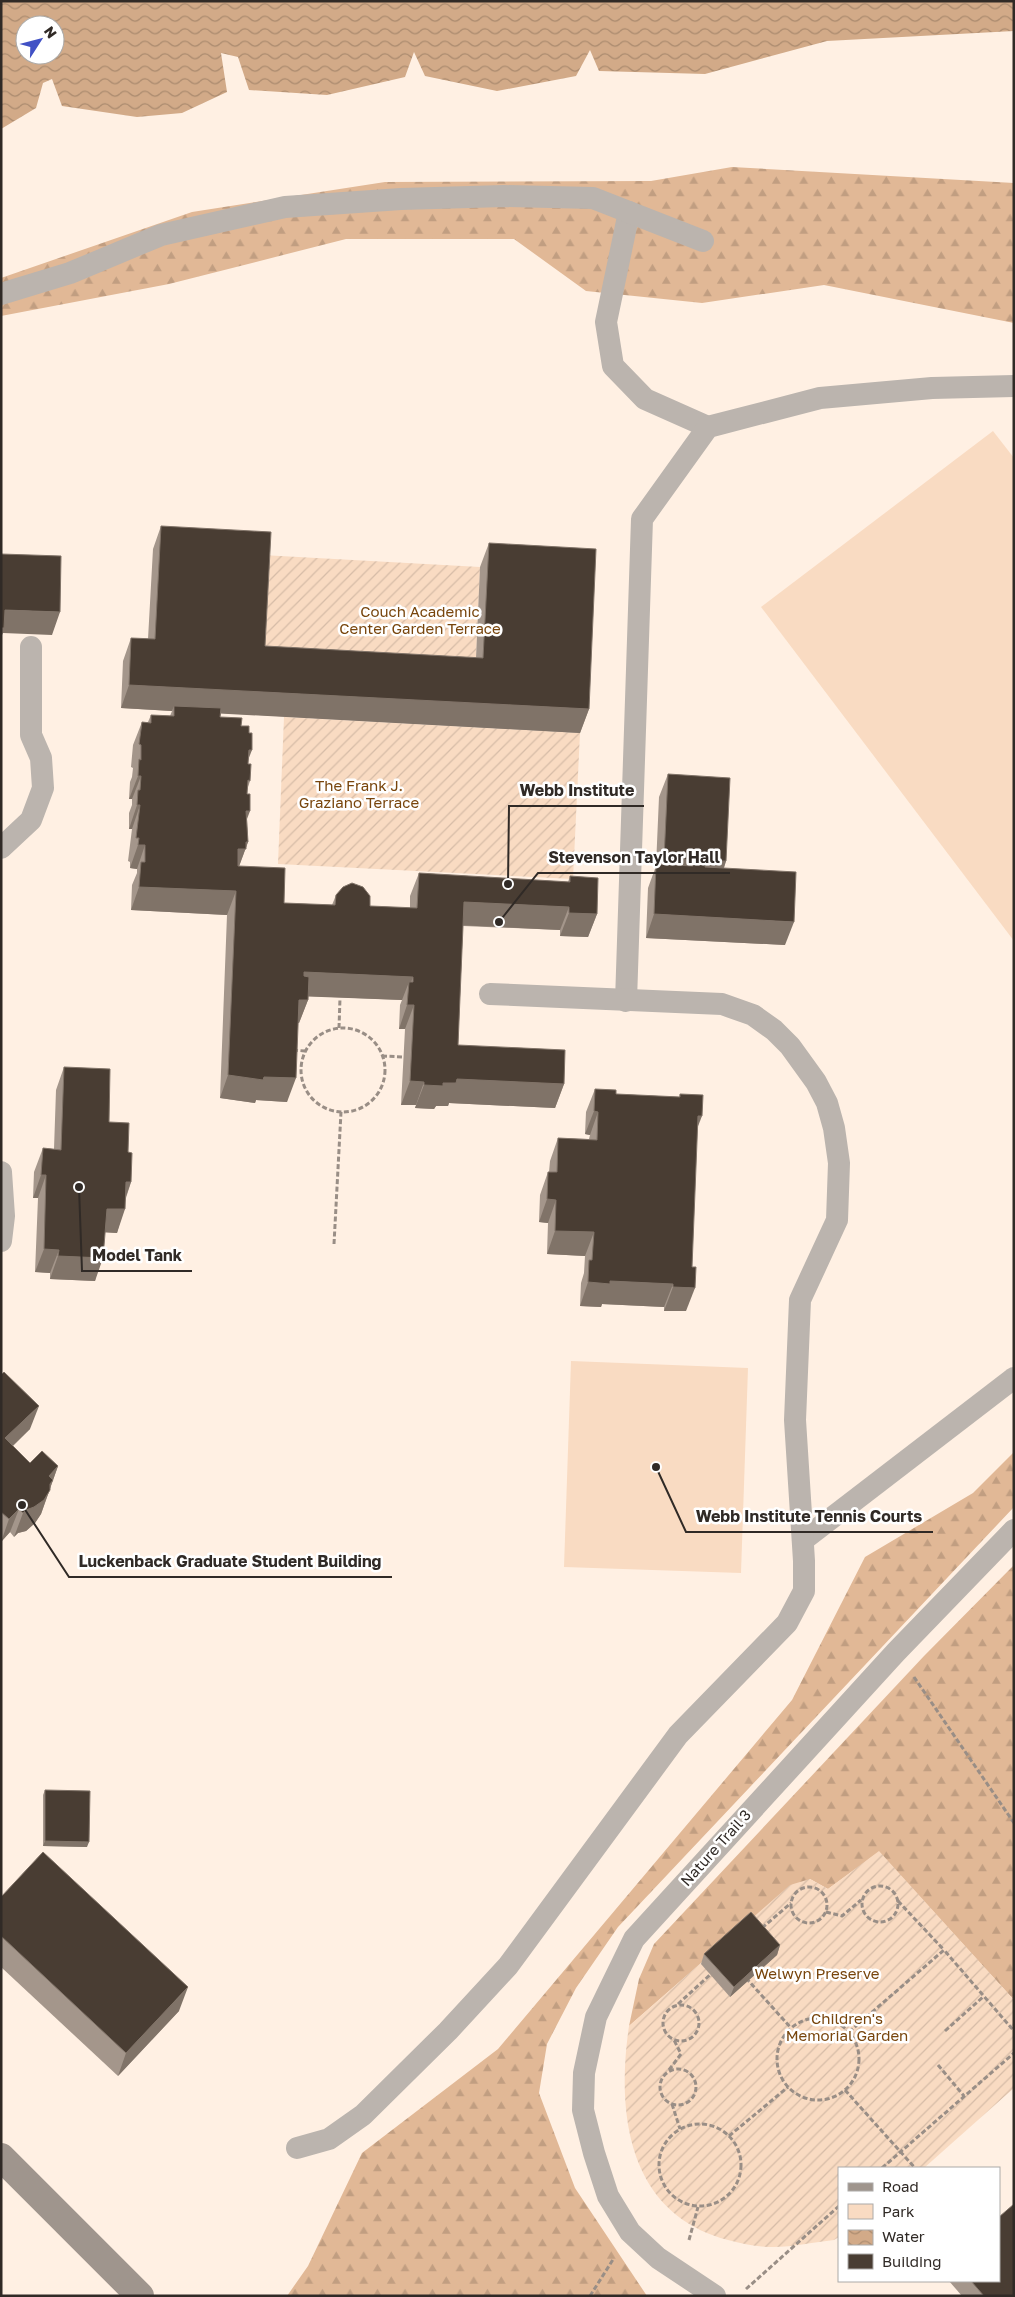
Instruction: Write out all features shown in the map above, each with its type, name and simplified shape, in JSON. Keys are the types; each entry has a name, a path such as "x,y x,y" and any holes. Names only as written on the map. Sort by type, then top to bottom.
{"street":[{"path":"1,2157 140,2296"}],"lane":[{"path":"1,294 70,272 160,235 285,207 401,199 593,198 703,241"},
{"path":"629,212 606,322 613,366 645,399 708,426 820,398 932,388 1014,386"},
{"path":"626,1001 642,519 708,426"},
{"path":"1,848 31,820 43,788 40,758 31,735 31,647"},
{"path":"297,2148 329,2139 362,2115 448,2031 508,1966 678,1735 787,1623 804,1591 803,1540 795,1420 800,1300 837,1220 838,1163 834,1128 827,1103 812,1076 790,1046 774,1030 753,1015 722,1004 490,994"},
{"path":"1,1172 4,1216 1,1242"},
{"path":"803,1540 1014,1378"},
{"name":"Nature Trail 3","path":"712,2294 658,2258 630,2232 608,2196 594,2154 584,2110 584,2073 596,2017 634,1939 896,1652 1014,1530"}],"path":[{"path":"339,1028 340,998"},
{"path":"339,1028 353,1029 365,1034 376,1044 382,1056 385,1069 383,1083 377,1095 367,1105 354,1111 341,1112 327,1109 315,1102 306,1091 301,1078 301,1064 305,1051 314,1039 325,1032 339,1028"},
{"path":"289,1050 305,1051"},
{"path":"382,1056 404,1057"},
{"path":"334,1244 341,1112"},
{"path":"896,1652 1014,1823"},
{"path":"826,1912 842,1916 862,1899 872,1887 883,1886 893,1891 898,1901 944,1950 1014,2031"},
{"path":"756,1933 791,1902 796,1892 805,1887 817,1888 825,1896 827,1902 826,1912 816,1922 803,1922 794,1914 791,1902"},
{"path":"862,1899 861,1905 866,1916 870,1920 882,1922 892,1917 896,1912 898,1901"},
{"path":"849,2032 944,1950"},
{"path":"666,2072 678,2069 684,2070 693,2076 696,2081 696,2093 689,2102 672,2104 663,2098 661,2092 661,2081 666,2072 681,2054 674,2040 665,2032 663,2021 667,2010 677,2005 714,1971"},
{"path":"744,1975 791,2028"},
{"path":"945,2031 983,1997"},
{"path":"674,2040 687,2040 696,2032 699,2026 699,2020 693,2010 683,2005 677,2005"},
{"path":"815,2018 827,2019 839,2024 849,2032 856,2043 859,2056 858,2069 853,2080 845,2090 828,2099 810,2100 798,2095 788,2087 777,2068 777,2057 779,2046 791,2028 802,2021 815,2018"},
{"path":"883,2167 1014,2053"},
{"path":"938,2065 964,2096"},
{"path":"729,2136 788,2087"},
{"path":"845,2090 914,2167"},
{"path":"672,2104 680,2129"},
{"path":"692,2125 718,2128 729,2136 737,2148 740,2175 734,2188 724,2199 712,2205 698,2207 685,2204 674,2197 665,2187 660,2175 658,2162 662,2148 669,2138 680,2129 692,2125"},
{"path":"745,2289 838,2207"},
{"path":"590,2296 630,2232"}],"green space":[{"path":"732,167 1014,183 1014,323 824,285 702,303 586,291 514,239 346,239 169,284 1,316 1,278 192,212 385,182 651,181"},
{"path":"993,431 1014,458 1014,941 761,607"},
{"name":"Couch Academic Center Garden Terrace","path":"262,555 480,567 475,681 257,669"},
{"name":"The Frank J. Graziano Terrace","path":"284,717 580,733 573,879 278,864"},
{"path":"571,1361 748,1368 741,1573 564,1567"},
{"path":"1014,1452 1014,1507 618,1927 576,1988 547,2044 539,2093 575,2188 647,2296 287,2296 308,2266 362,2153 498,2049 792,1700 865,1557 973,1493"},
{"path":"1014,1565 1014,2000 879,1852 828,1889 810,1879 748,1922 629,2026 639,1979 654,1944 924,1656"},
{"name":"Children's Memorial Garden","path":"879,1851 1014,2000 1014,2088 925,2167 838,2167 838,2238 834,2240 773,2247 728,2240 695,2227 669,2208 649,2184 636,2156 628,2126 625,2093 625,2059 629,2026 790,1885 810,1879 828,1889"}],"water":[{"path":"1,1 1014,1 1014,31 827,41 705,74 599,71 590,50 576,76 497,91 425,76 414,52 405,77 327,95 249,90 238,57 221,53 227,92 182,113 137,117 62,106 52,79 43,83 36,108 1,129"}],"building":[{"path":"161,526 271,532 265,646 483,658 489,543 596,549 589,709 129,685 131,638 155,639"},
{"path":"1,554 61,556 60,612 5,610 4,628 1,628"},
{"path":"174,706 221,708 220,717 242,718 241,726 249,726 249,733 252,733 252,750 249,750 248,764 251,764 247,794 250,794 250,811 246,811 248,842 246,842 246,849 238,849 238,866 285,868 284,903 335,905 336,895 343,887 352,883 363,887 370,896 370,906 417,908 419,873 570,882 570,876 598,878 597,914 569,913 569,907 464,902 458,1045 565,1050 564,1084 457,1079 456,1083 443,1083 443,1086 424,1085 424,1082 410,1081 414,1005 407,1005 409,982 413,982 413,977 304,972 304,976 309,977 308,1000 299,1000 296,1078 264,1077 263,1080 228,1075 236,891 139,887 141,862 145,862 145,845 138,845 139,838 136,838 140,805 137,805 141,776 138,776 139,759 141,760 141,745 139,744 142,722 151,723 151,715 174,716"},
{"path":"668,774 730,778 726,861 706,861 705,867 796,872 794,922 654,914 656,864 693,866 693,860 664,859"},
{"path":"64,1067 110,1069 109,1122 129,1123 128,1152 132,1153 131,1182 126,1182 125,1209 107,1209 103,1258 58,1256 59,1250 44,1249 46,1175 41,1175 43,1148 61,1150"},
{"path":"595,1089 616,1090 616,1094 680,1097 680,1094 703,1095 702,1116 698,1116 692,1267 696,1267 695,1288 673,1287 673,1284 610,1281 610,1284 588,1282 589,1260 592,1260 594,1232 555,1231 556,1200 547,1199 548,1172 557,1172 558,1138 597,1140 598,1112 594,1111"},
{"path":"4,1372 39,1406 5,1438 30,1463 42,1451 58,1466 49,1476 53,1480 44,1500 23,1513 19,1509 9,1519 1,1512 1,1375"},
{"path":"45,1790 90,1791 89,1842 45,1841"},
{"path":"43,1852 188,1987 126,2053 1,1936 1,1897"},
{"path":"751,1912 780,1945 734,1987 704,1954"},
{"path":"1014,2204 1014,2296 984,2296 972,2282 1000,2282 1000,2216"}],"place":[{"name":"Webb Institute","path":"508,884"},
{"name":"Stevenson Taylor Hall","path":"499,922"},
{"name":"Model Tank","path":"79,1187"},
{"name":"Webb Institute Tennis Courts","path":"656,1467"},
{"name":"Luckenback Graduate Student Building","path":"22,1505"}],"park label":[{"name":"Welwyn Preserve","path":"817,1974"}]}
